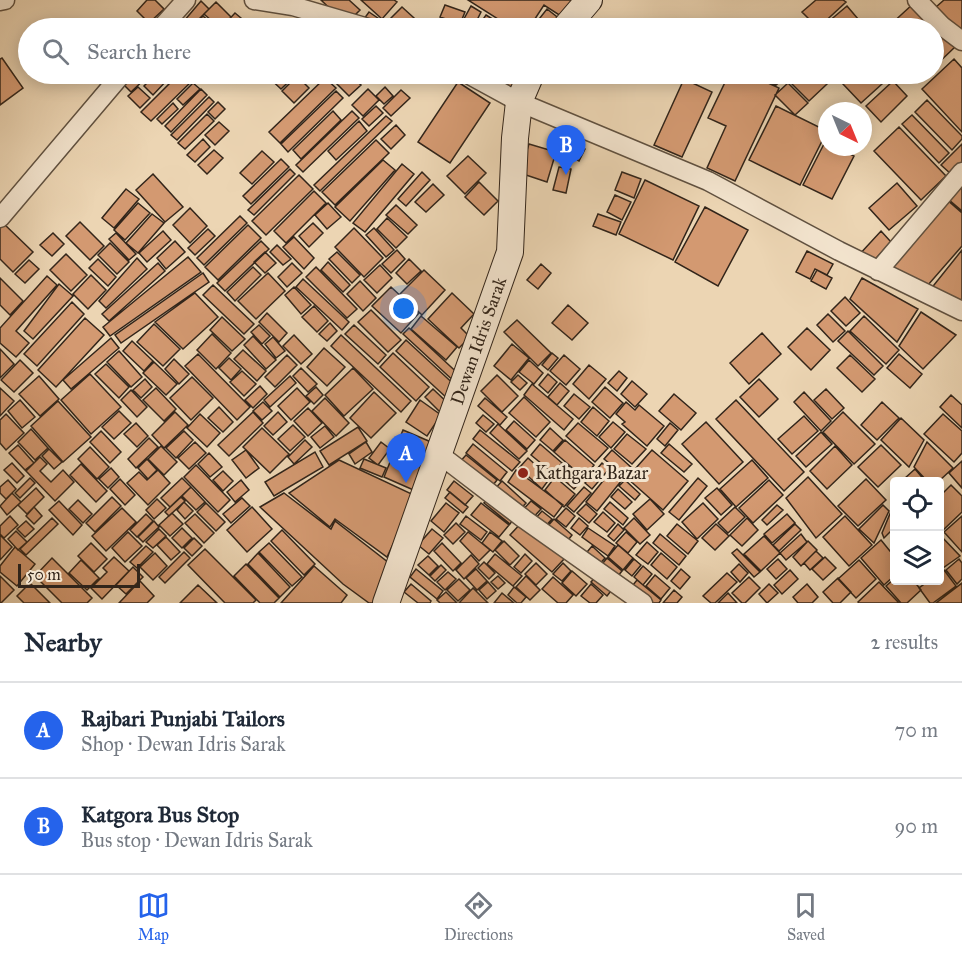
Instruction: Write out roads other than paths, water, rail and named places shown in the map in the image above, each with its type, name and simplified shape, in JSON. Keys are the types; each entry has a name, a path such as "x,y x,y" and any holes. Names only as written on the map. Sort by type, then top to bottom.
{"main road":[{"path":"574,18 589,0"},
{"name":"Dewan Idris Sarak","path":"386,603 510,252 515,138 519,102 527,84"}],"street":[{"path":"0,1 5,0"},
{"path":"170,18 186,0"},
{"path":"254,0 293,6 334,18"},
{"path":"917,0 934,18"},
{"path":"944,28 962,41"},
{"path":"0,218 114,84"},
{"path":"486,84 519,102 708,182 878,271 962,311"},
{"path":"878,271 962,172"},
{"path":"439,454 643,603"}],"place":[{"name":"Katgora Bus Stop","path":"566,175"},
{"name":"Kathgara Bazar","path":"523,473"},
{"name":"Rajbari Punjabi Tailors","path":"406,483"}]}
